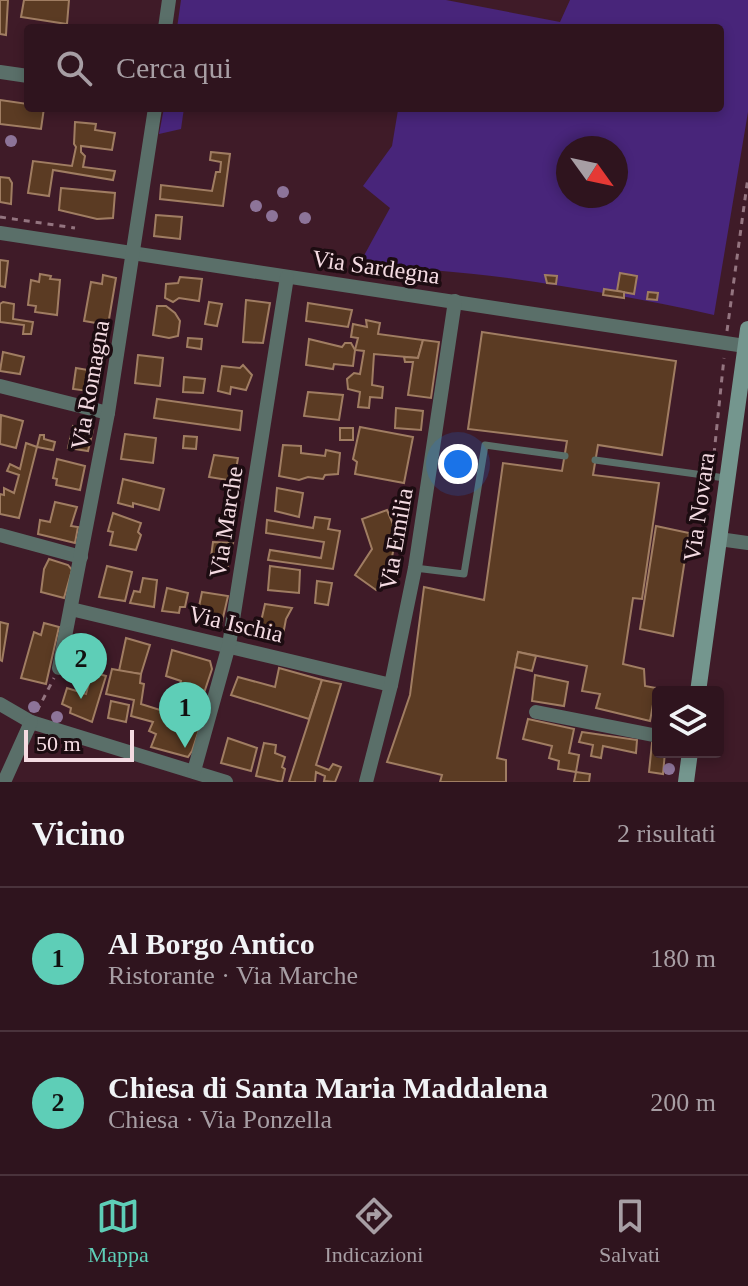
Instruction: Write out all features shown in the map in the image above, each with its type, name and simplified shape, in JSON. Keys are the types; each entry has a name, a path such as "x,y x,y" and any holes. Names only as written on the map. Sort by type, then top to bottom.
{"street":[{"path":"166,24 169,0"},
{"path":"0,72 24,75"},
{"name":"Via Romagna","path":"59,668 108,413 154,112"},
{"name":"Via Sardegna","path":"0,233 135,245 287,277 745,346"},
{"name":"Via Marche","path":"194,771 229,645 287,277"},
{"name":"Via Emilia","path":"366,782 391,685 415,568 455,301"},
{"name":"Via Novara","path":"699,686 719,539 720,477 748,329"},
{"path":"0,386 108,413"},
{"path":"0,535 81,557"},
{"path":"719,539 748,543"},
{"name":"Via Ischia","path":"71,609 391,685"},
{"path":"0,704 31,722 226,782"},
{"path":"536,712 652,735"},
{"path":"4,782 31,722"},
{"path":"686,782 689,758"}],"lane":[{"path":"415,568 464,574 485,445 565,456"},
{"path":"595,460 720,477"}],"path":[{"path":"720,477 725,343 748,177"},
{"path":"0,217 76,228"},
{"path":"31,722 59,668"}],"shaded area":[{"path":"181,0 446,0 560,22 570,0 748,0 748,112 714,315 560,286 361,261 390,208 363,186 392,146 398,112 724,112 724,24 178,24"},
{"path":"163,112 183,112 181,129 159,134"}],"building":[{"path":"0,0 8,0 6,35 0,34"},
{"path":"24,0 69,0 67,24 21,17"},
{"path":"0,100 24,103 24,112 43,112 41,129 0,124"},
{"path":"75,122 96,124 95,130 115,133 112,150 81,146 85,156 83,167 115,171 113,180 53,170 49,196 28,193 33,161 72,166 76,147"},
{"path":"211,152 230,154 223,206 160,199 161,185 212,191 221,162 210,160"},
{"path":"0,177 9,178 12,183 11,204 0,202"},
{"path":"61,188 115,193 113,218 97,219 59,210"},
{"path":"156,215 182,217 180,239 154,236"},
{"path":"0,260 8,261 5,287 0,286"},
{"path":"620,273 637,276 634,294 617,291"},
{"path":"40,274 60,280 57,315 35,312 36,306 28,305 31,280 39,282"},
{"path":"103,275 116,278 108,325 84,321 91,282 102,284"},
{"path":"545,275 557,276 556,284 547,283"},
{"path":"180,277 202,279 199,301 179,298 173,302 165,298 166,284 178,283"},
{"path":"604,289 624,292 624,298 603,295"},
{"path":"648,292 658,293 657,300 647,299"},
{"path":"246,300 270,303 263,343 243,342"},
{"path":"209,302 222,304 217,326 205,324"},
{"path":"308,303 352,310 348,327 306,321"},
{"path":"0,304 14,304 13,319 33,322 31,334 23,334 24,325 0,322"},
{"path":"157,306 166,306 175,313 180,321 178,336 153,335"},
{"path":"366,320 380,323 378,334 423,340 418,358 374,354 372,385 383,387 382,398 370,397 369,408 358,407 360,392 348,389 347,379 354,373 360,374 364,351 355,350 358,338 351,337 353,324 367,327"},
{"path":"482,332 676,361 662,455 598,445 593,475 659,483 642,599 633,598 623,664 644,669 645,686 652,687 650,721 596,708 600,694 582,691 587,666 518,652 497,758 506,760 506,782 440,782 442,775 387,762 410,695 424,587 484,600 503,463 562,471 567,441 468,429"},
{"path":"188,338 202,339 201,349 187,347"},
{"path":"309,339 342,347 345,343 351,343 355,350 353,366 334,364 333,369 306,365"},
{"path":"423,340 439,342 431,398 408,395 413,362 405,362 404,357 418,358"},
{"path":"3,352 24,357 20,374 0,371"},
{"path":"138,355 163,358 160,386 135,383"},
{"path":"243,365 252,375 246,390 231,387 230,394 218,391 222,366 240,368"},
{"path":"76,368 100,372 96,392 73,389"},
{"path":"184,377 205,379 203,393 183,392"},
{"path":"308,392 343,395 339,420 304,416"},
{"path":"157,399 242,411 240,430 154,418"},
{"path":"396,408 423,411 421,430 395,428"},
{"path":"1,415 23,421 16,448 0,444"},
{"path":"73,426 93,430 88,451 68,448"},
{"path":"360,427 413,437 404,483 355,474 357,462 353,459"},
{"path":"340,428 353,428 353,440 340,440"},
{"path":"125,434 156,438 153,463 121,459"},
{"path":"40,435 55,442 53,450 37,447"},
{"path":"184,436 197,437 196,449 183,448"},
{"path":"26,443 37,447 19,518 0,514 0,494 4,495 4,488 14,493 19,475 7,471 10,464 20,469"},
{"path":"283,445 301,446 301,453 325,456 326,450 340,453 338,474 325,475 323,479 308,477 299,480 279,476"},
{"path":"214,455 238,458 234,481 209,477"},
{"path":"57,459 85,466 80,490 56,485 57,479 53,478"},
{"path":"123,479 164,489 159,510 133,503 133,507 118,503"},
{"path":"277,488 303,493 299,517 275,511"},
{"path":"55,502 77,507 71,526 78,527 75,543 38,534 40,520 50,522"},
{"path":"387,510 399,538 395,542 391,562 395,566 376,590 355,575 372,549 362,519"},
{"path":"113,513 141,523 136,550 110,545 113,532 108,531"},
{"path":"315,517 330,519 328,529 340,531 333,569 268,560 270,550 321,558 324,542 266,533 267,520 313,528"},
{"path":"656,526 689,533 673,636 640,629"},
{"path":"213,542 233,543 228,566 210,564"},
{"path":"49,559 68,565 72,570 64,598 41,592 44,569"},
{"path":"107,566 132,572 125,601 99,597"},
{"path":"270,566 300,570 299,593 268,590"},
{"path":"143,578 157,580 154,607 130,603 134,591 140,592"},
{"path":"317,581 332,583 328,605 315,603"},
{"path":"167,588 188,593 185,607 180,607 179,613 162,611"},
{"path":"202,592 228,596 222,622 197,616"},
{"path":"265,604 292,608 286,619 282,640 258,635"},
{"path":"0,622 8,624 2,661 0,660"},
{"path":"44,623 59,627 46,684 21,678 34,632 41,635"},
{"path":"126,638 150,645 141,674 119,671"},
{"path":"172,650 210,661 212,669 204,693 180,685 181,681 166,676"},
{"path":"518,652 536,656 532,671 515,667"},
{"path":"279,668 322,680 309,719 231,695 238,677 275,687"},
{"path":"112,669 141,674 140,683 144,684 141,704 160,710 163,698 171,701 167,713 201,724 188,757 151,747 156,734 149,731 153,722 131,716 134,700 106,694"},
{"path":"92,672 106,676 92,722 70,713 71,708 62,704 67,688 86,694"},
{"path":"535,675 568,682 564,706 532,701"},
{"path":"322,680 341,684 316,765 329,770 333,764 341,767 335,782 324,781 325,776 316,772 315,782 289,782"},
{"path":"111,701 129,705 126,722 108,718"},
{"path":"191,708 203,716 200,720 187,713"},
{"path":"528,719 574,729 569,753 579,755 576,772 558,769 559,761 549,758 552,746 523,739"},
{"path":"582,732 637,740 636,753 603,746 601,758 591,756 593,745 579,742"},
{"path":"228,738 257,748 251,771 221,763"},
{"path":"264,743 276,745 275,753 285,757 282,782 256,776"},
{"path":"652,743 652,758 664,758 663,774 649,772"},
{"path":"576,772 590,774 589,782 574,782"}],"place":[{"name":"Chiesa di Santa Maria Maddalena","path":"81,699"},
{"name":"Al Borgo Antico","path":"185,748"}]}
